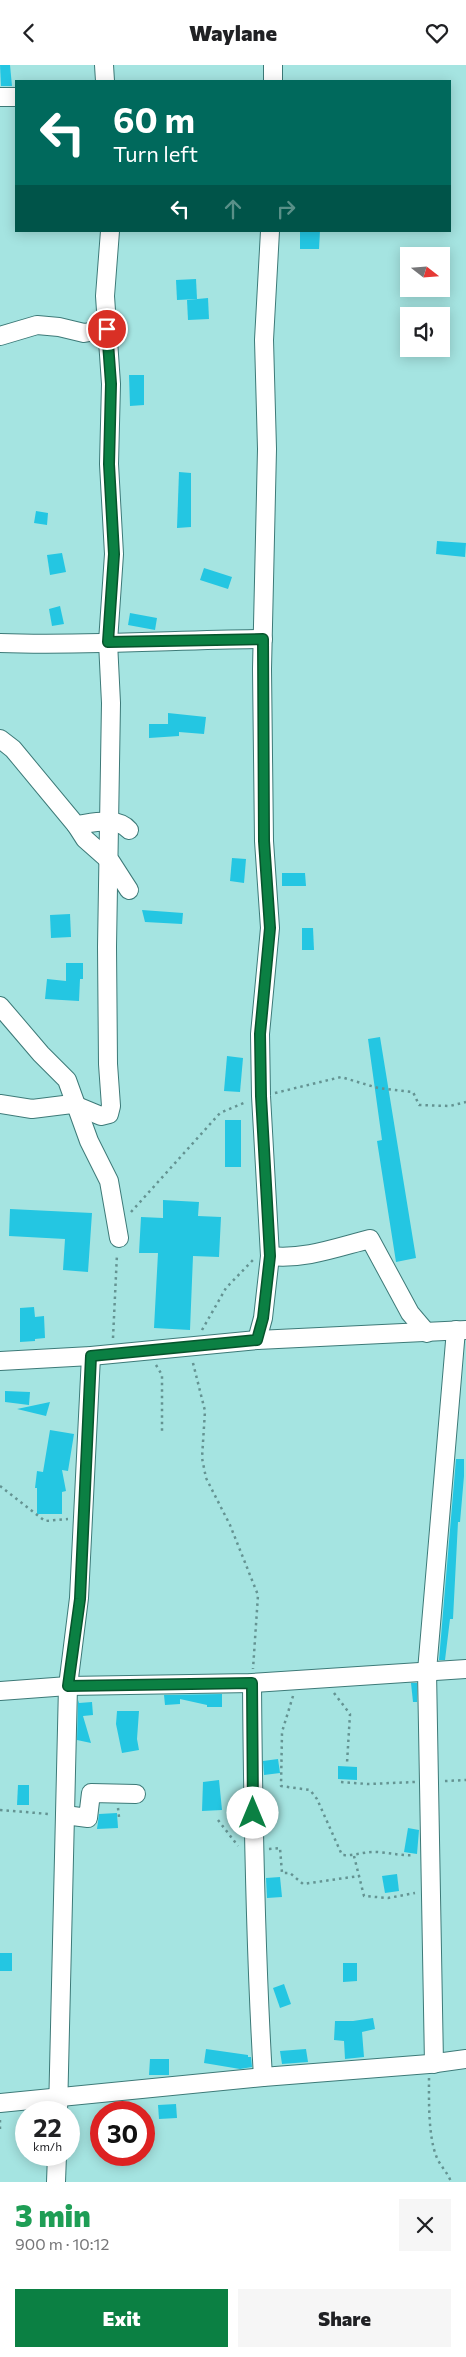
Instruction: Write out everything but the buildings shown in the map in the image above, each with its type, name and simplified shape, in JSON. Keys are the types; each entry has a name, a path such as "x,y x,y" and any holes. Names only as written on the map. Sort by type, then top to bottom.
{"street":[{"path":"104,65 105,80"},
{"path":"273,65 273,80"},
{"path":"0,97 15,97"},
{"path":"0,1104 32,1109 60,1104 75,1105 101,1116 109,1114 111,1106 108,1064 108,821 111,721 108,642 114,554 109,464 111,384 105,296 110,232"},
{"path":"257,1340 263,1318 270,1256 261,1096 260,1034 270,928 264,841 263,639 267,449 264,340 270,232"},
{"path":"0,336 37,325 59,327 84,333 107,329"},
{"path":"0,643 61,645 108,642 263,639"},
{"path":"0,740 13,749 76,825 85,839 108,859 129,890"},
{"path":"76,825 108,821 124,824 129,830"},
{"path":"0,1006 40,1054 67,1080 89,1141 109,1181 119,1238"},
{"path":"270,1256 284,1257 316,1253 370,1239 410,1313 427,1333"},
{"path":"0,1361 91,1356 257,1340 461,1330 427,1671 432,2064"},
{"path":"58,2101 68,1686 80,1599 91,1356"},
{"path":"0,1691 68,1686 252,1683 466,1669"},
{"path":"252,1683 256,1964 263,2077"},
{"path":"65,1815 88,1818 91,1793 136,1794"},
{"path":"80,2102 263,2077 432,2064 466,2059"},
{"path":"0,2103 15,2104"},
{"path":"56,2182 57,2166"}],"path":[{"path":"129,1214 220,1113 261,1096 341,1077 378,1089 413,1092 418,1105 450,1106 466,1103"},
{"path":"91,1356 114,1338 116,1255 119,1238"},
{"path":"252,1683 253,1639 258,1595 230,1525 206,1478 202,1457 205,1411 189,1347 207,1323 226,1288 254,1259 270,1256"},
{"path":"147,1351 162,1375 162,1433"},
{"path":"0,1486 45,1521 85,1518"},
{"path":"323,1678 350,1713 347,1763"},
{"path":"297,1680 282,1732 281,1786 310,1791 317,1799 342,1855 354,1856 376,1851 405,1856 430,1853"},
{"path":"341,1782 466,1780"},
{"path":"0,1810 65,1815"},
{"path":"218,1820 242,1851 280,1848 282,1873 290,1873 303,1884 359,1876"},
{"path":"354,1856 364,1896 388,1897 431,1891"},
{"path":"432,2064 429,2117 437,2158 448,2173 451,2182"},
{"path":"0,2120 0,2132"}],"route":[{"path":"107,329 111,384 109,464 114,554 108,642 263,639 264,841 270,928 260,1034 261,1096 270,1256 263,1318 257,1340 91,1356 86,1503 80,1599 68,1686 252,1683 253,1813"}]}
